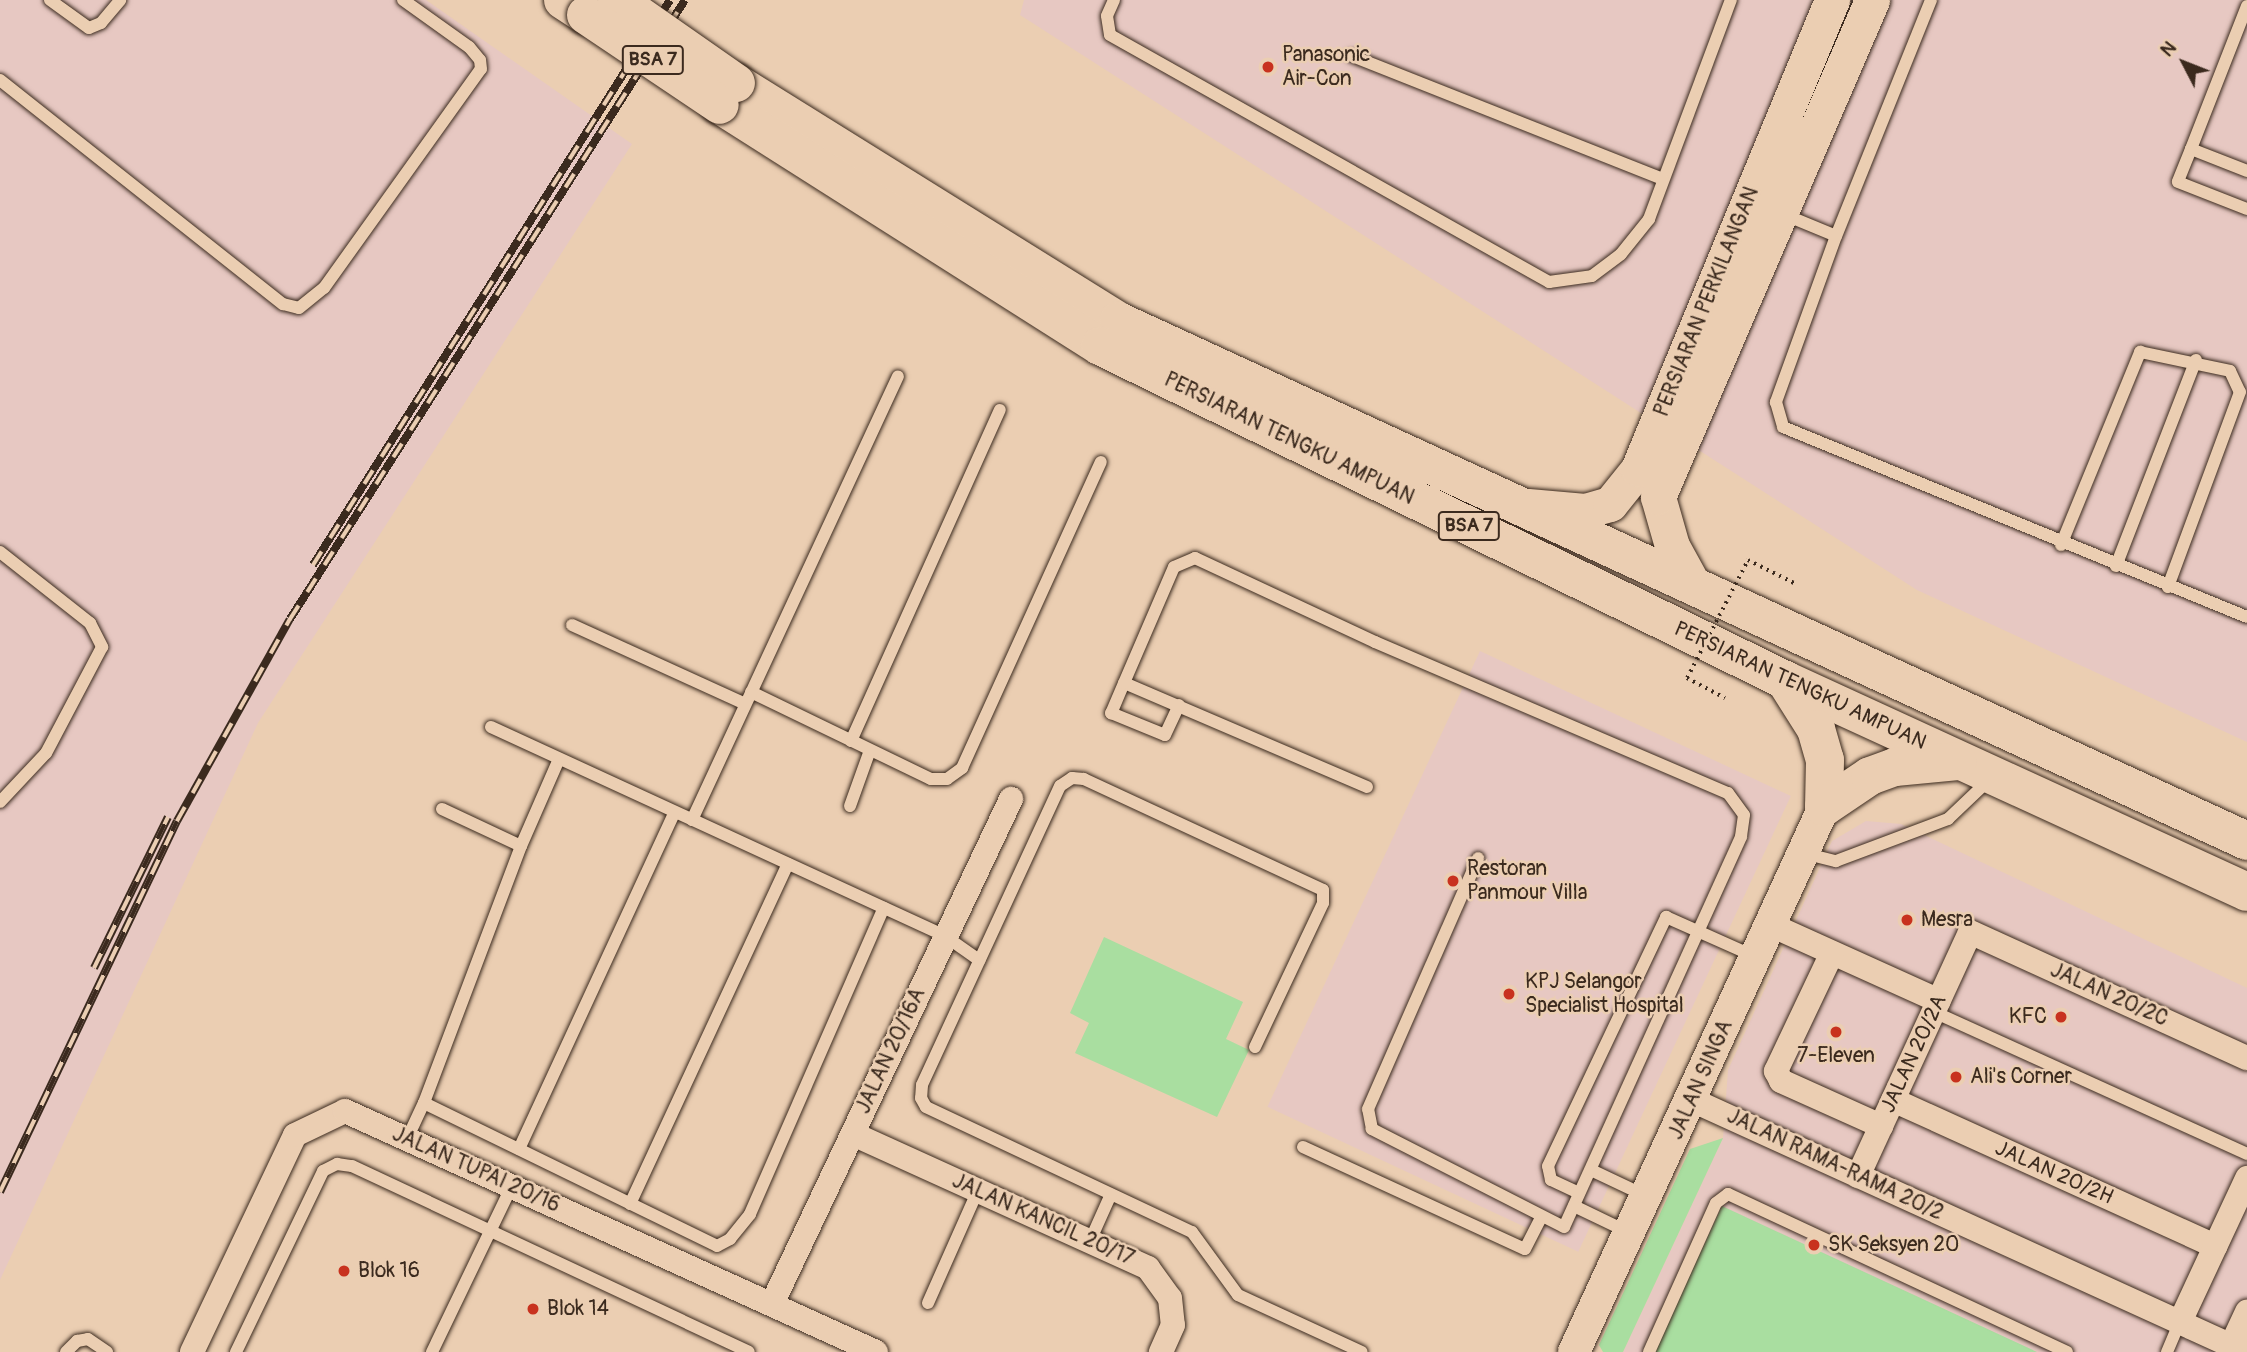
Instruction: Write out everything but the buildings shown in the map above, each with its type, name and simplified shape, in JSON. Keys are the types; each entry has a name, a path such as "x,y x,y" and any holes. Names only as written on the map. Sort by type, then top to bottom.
{"main road":[{"name":"PERSIARAN PERKILANGAN","path":"1511,505 1585,511 1610,504 1638,469 1832,0"},
{"path":"1695,588 1672,546 1658,497 1872,0"},
{"name":"PERSIARAN TENGKU AMPUAN","path":"589,5 728,94 1100,346 1785,680 2247,892"},
{"name":"PERSIARAN TENGKU AMPUAN","path":"728,94 1118,321 1511,505 2247,842"},
{"path":"1785,680 1816,729 1825,760 1824,807"},
{"path":"1824,807 1883,771 1976,769"}],"street":[{"name":"JALAN 20/16A","path":"772,1304 1011,799"},
{"name":"JALAN SINGA","path":"1574,1352 1649,1197 1824,807"},
{"path":"1771,925 1936,1006"},
{"name":"JALAN 20/2A","path":"1858,1176 1970,932"},
{"name":"JALAN 20/2C","path":"1970,932 2247,1058"},
{"path":"1832,953 1776,1071 1781,1081 1881,1126"},
{"name":"JALAN RAMA-RAMA 20/2","path":"1692,1100 2238,1349"},
{"name":"JALAN 20/2H","path":"1893,1100 2215,1246"},
{"name":"JALAN TUPAI 20/16","path":"192,1352 295,1135 345,1111 876,1352"},
{"name":"JALAN KANCIL 20/17","path":"853,1133 1148,1268 1161,1282 1170,1298 1173,1325 1161,1352"},
{"path":"2180,1322 2247,1178"},
{"path":"2238,1349 2247,1312"}],"lane":[{"path":"50,0 89,28 101,23 120,0"},
{"path":"0,80 283,304 299,308 324,288 481,69 481,60 469,47 403,0"},
{"path":"1114,0 1107,16 1110,35 1549,282 1592,276 1622,254 1649,219 1731,0"},
{"path":"1931,0 1836,236 1776,402 1783,427 2061,545 2247,617"},
{"path":"2247,6 2178,183 2247,209"},
{"path":"1352,56 1663,179"},
{"path":"2191,149 2247,171"},
{"path":"1782,214 1836,236"},
{"path":"2061,545 2140,352 2196,360 2230,371 2241,392 2168,587"},
{"path":"2116,566 2196,360"},
{"path":"692,820 898,376"},
{"path":"851,741 1000,410"},
{"path":"572,625 851,741 931,779 947,779 962,768 1101,462"},
{"path":"0,552 90,623 102,647 46,753 0,802"},
{"path":"1179,705 1165,734 1111,713 1174,567 1195,558 1375,642 1728,793 1744,815 1741,837 1564,1227 1372,1129 1368,1110 1478,858"},
{"path":"1124,683 1367,787"},
{"path":"491,727 946,936 979,960"},
{"path":"850,806 870,750"},
{"path":"407,1139 424,1103 521,846 559,759"},
{"path":"1803,853 1836,861 1948,819 1976,769"},
{"path":"1255,1047 1323,903 1323,890 1084,779 1072,778 1060,786 922,1085 921,1098 926,1107 1200,1238 1238,1295 1362,1352"},
{"path":"442,809 521,846"},
{"path":"519,1149 675,812"},
{"path":"630,1205 788,864"},
{"path":"424,1103 717,1246 730,1239 750,1213 884,908"},
{"path":"1580,1193 1551,1181 1548,1167 1666,917 1757,957"},
{"path":"1936,1006 2247,1154"},
{"path":"1303,1147 1525,1249 1541,1217"},
{"path":"236,1352 323,1171 337,1164 352,1166 742,1351"},
{"path":"1591,1170 1649,1197"},
{"path":"432,1352 512,1186"},
{"path":"928,1303 978,1190"},
{"path":"1090,1241 1111,1194"},
{"path":"1649,1352 1716,1203 1728,1194 2067,1352"},
{"path":"1574,1206 1632,1234"},
{"path":"2166,1352 2180,1322"},
{"path":"66,1352 77,1341 88,1339 107,1352"}],"path":[{"path":"1725,698 1687,678 1748,559 1796,584"}],"shaded area":[{"path":"0,0 426,0 632,144 258,723 0,1280"},
{"path":"1024,0 2247,0 2247,742 1917,590 1020,15"},
{"name":"KPJ Selangor Specialist Hospital","path":"1480,651 1791,796 1578,1252 1267,1107"},
{"path":"1866,821 1901,824 2247,988 2247,1352 1623,1352 1723,1138 1728,1070 1832,841"}],"green space":[{"path":"1104,937 1243,1002 1226,1039 1249,1050 1217,1117 1075,1053 1089,1023 1070,1013"},
{"path":"1723,1138 1623,1352 1603,1352 1599,1345 1690,1149"},
{"path":"1722,1206 2037,1352 1654,1352"}],"railway":[{"path":"313,565 670,0"},
{"path":"0,1192 177,821 290,619 685,0"},
{"path":"94,968 168,817"}],"place":[{"name":"Panasonic Air-Con","path":"1268,67"},
{"name":"Restoran Panmour Villa","path":"1453,881"},
{"name":"Mesra","path":"1907,920"},
{"name":"KPJ Selangor Specialist Hospital","path":"1509,994"},
{"name":"KFC","path":"2061,1017"},
{"name":"7-Eleven","path":"1836,1032"},
{"name":"Ali's Corner","path":"1956,1077"},
{"name":"SK Seksyen 20","path":"1814,1245"},
{"name":"Blok 16","path":"344,1271"},
{"name":"Blok 14","path":"533,1309"}]}
